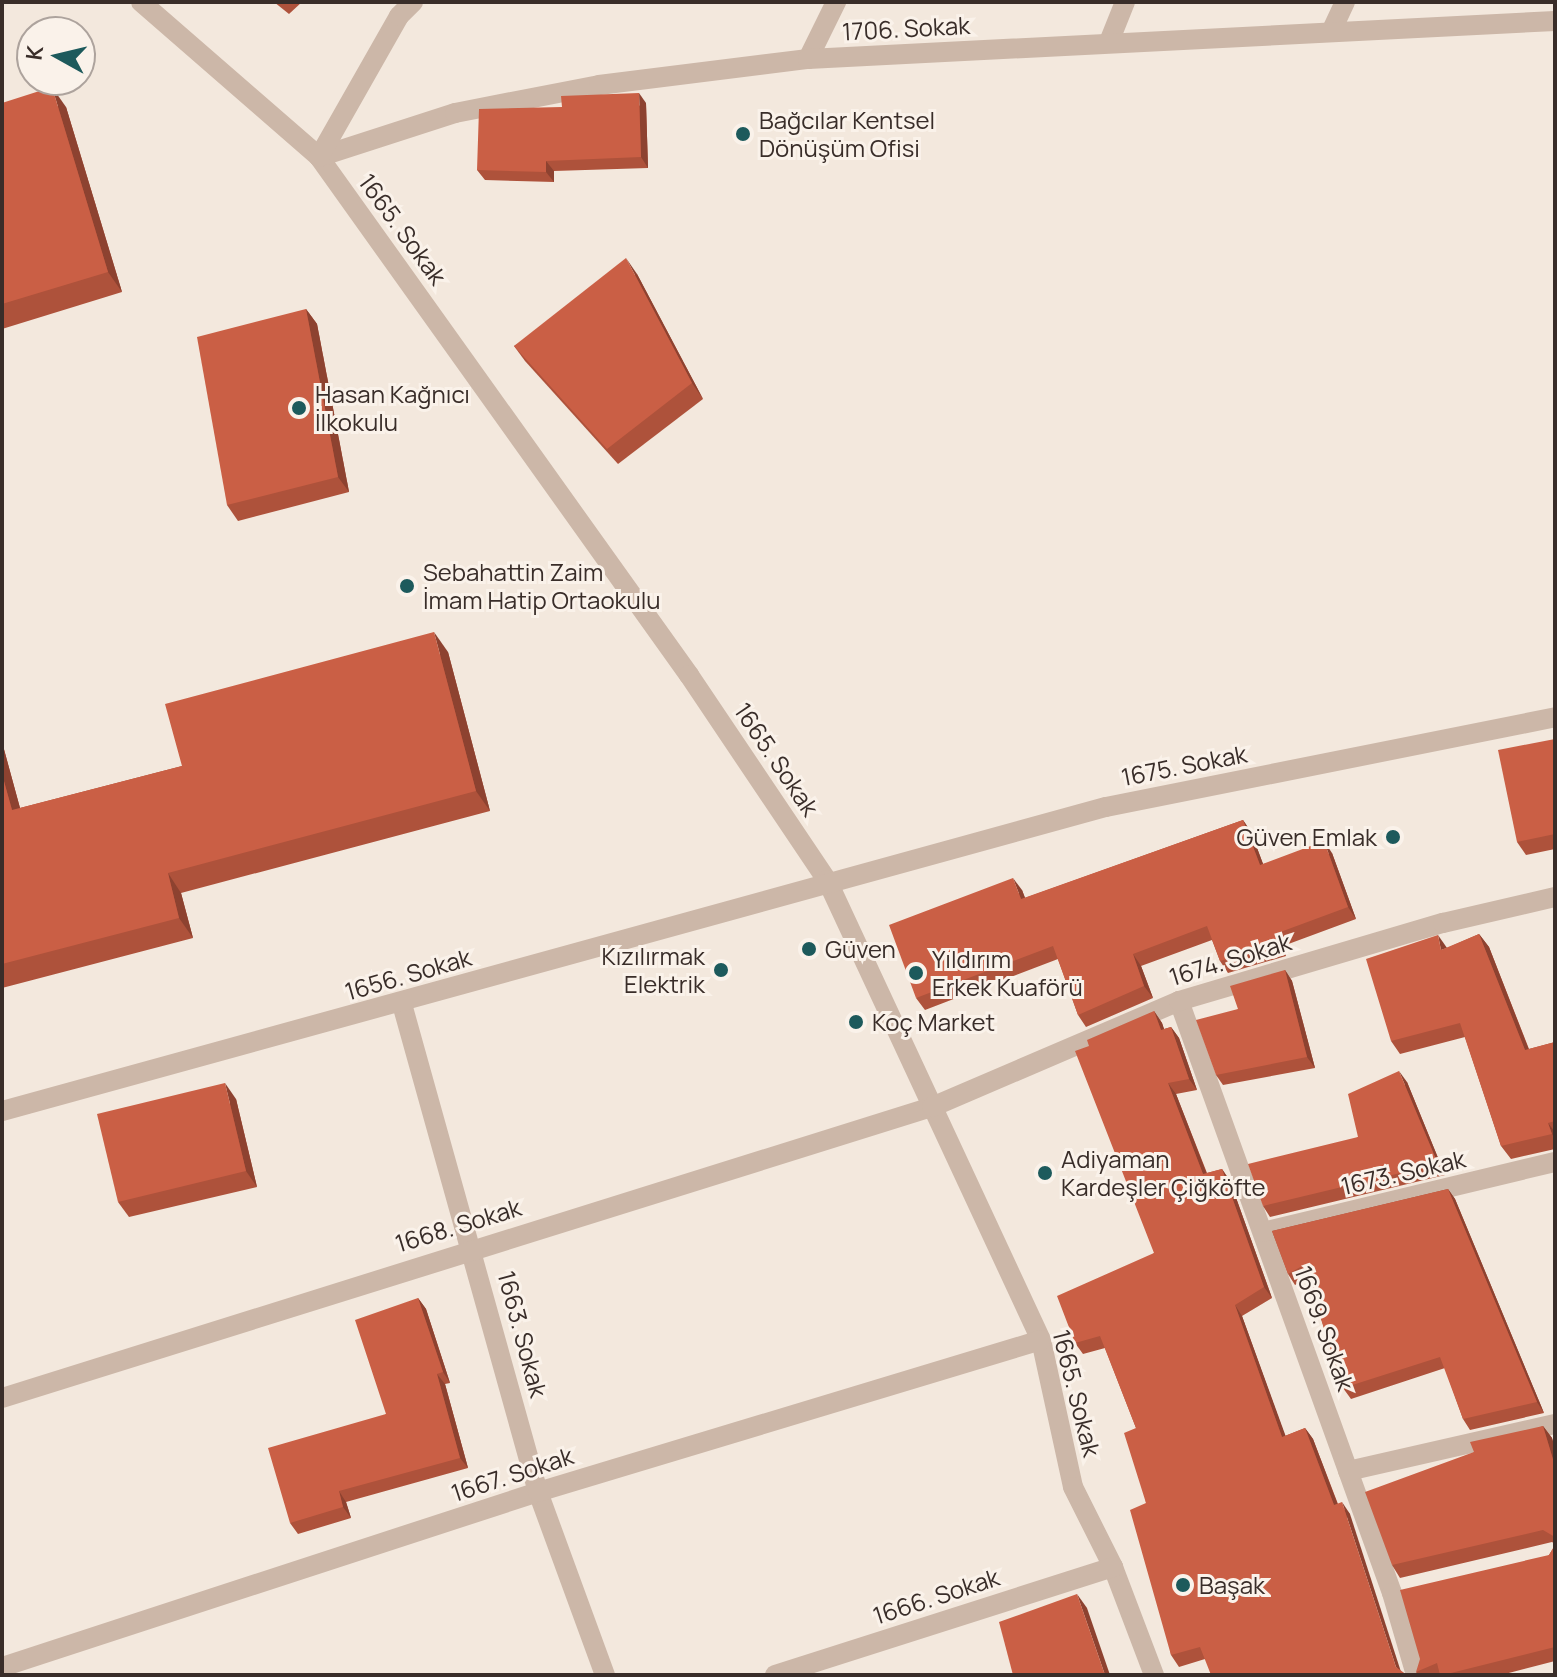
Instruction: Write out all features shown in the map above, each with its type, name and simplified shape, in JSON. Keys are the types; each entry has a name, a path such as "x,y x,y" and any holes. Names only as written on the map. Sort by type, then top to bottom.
{"street":[{"name":"1665. Sokak","path":"141,2 319,157 689,675 827,880 1041,1340 1073,1487 1113,1567 1154,1675"},
{"path":"319,157 399,16 413,2"},
{"path":"808,59 836,2"},
{"path":"1109,42 1125,2"},
{"path":"1331,32 1345,2"},
{"name":"1706. Sokak","path":"319,157 455,113 599,85 808,59 1555,21"},
{"name":"1675. Sokak","path":"827,880 1106,807 1555,717"},
{"name":"1656. Sokak","path":"2,1111 402,1004 827,880"},
{"name":"1674. Sokak","path":"932,1107 1179,1001 1443,923 1555,897"},
{"name":"1669. Sokak","path":"1179,1001 1348,1471 1400,1591 1416,1675"},
{"name":"1663. Sokak","path":"402,1004 473,1247 538,1492 605,1675"},
{"name":"1668. Sokak","path":"2,1398 473,1247 932,1107"},
{"name":"1673. Sokak","path":"1263,1232 1555,1162"},
{"name":"1667. Sokak","path":"2,1667 538,1492 1041,1340"},
{"path":"1348,1471 1555,1424"},
{"name":"1666. Sokak","path":"775,1675 1113,1567"}],"building":[{"path":"639,93 641,157 546,161 546,172 477,170 479,109 562,107 561,96"},
{"path":"24,96 55,96 108,272 2,304 2,103"},
{"path":"626,258 692,383 607,449 514,346"},
{"path":"306,309 338,477 227,505 197,337"},
{"path":"434,632 476,791 168,873 179,918 2,964 2,774 12,810 182,766 165,704"},
{"path":"1555,739 1555,834 1517,842 1498,750"},
{"path":"1243,820 1260,865 1324,841 1348,907 1275,934 1277,944 1220,961 1207,926 1133,954 1144,986 1078,1015 1053,946 916,998 889,925 1013,878 1021,899"},
{"path":"1479,934 1525,1050 1555,1042 1555,1121 1548,1123 1552,1134 1501,1146 1460,1023 1391,1041 1366,959 1438,935 1441,950"},
{"path":"1285,970 1307,1057 1216,1075 1196,1020 1238,1009 1230,986"},
{"path":"1154,1011 1161,1030 1171,1027 1189,1079 1168,1083 1203,1174 1222,1169 1264,1287 1235,1305 1282,1437 1305,1428 1334,1505 1342,1502 1396,1667 1407,1675 1211,1675 1200,1647 1171,1655 1130,1510 1146,1503 1124,1433 1136,1428 1100,1336 1075,1343 1057,1296 1154,1253 1075,1051 1089,1046 1087,1040"},
{"path":"1399,1071 1438,1164 1263,1206 1248,1164 1358,1137 1348,1094"},
{"path":"225,1083 246,1171 118,1202 97,1114"},
{"path":"1448,1189 1537,1402 1463,1419 1440,1357 1343,1388 1304,1265 1288,1274 1272,1231"},
{"path":"418,1298 443,1372 437,1374 460,1458 339,1491 343,1507 290,1523 268,1448 386,1414 355,1320"},
{"path":"1543,1426 1555,1466 1555,1537 1543,1530 1392,1565 1365,1492 1474,1452 1470,1442"},
{"path":"1555,1545 1555,1647 1443,1675 1440,1675 1437,1663 1416,1672 1420,1659 1400,1590 1549,1555"},
{"path":"1077,1594 1105,1675 1013,1675 999,1622"}],"place":[{"name":"Bağcılar Kentsel Dönüşüm Ofisi","path":"743,134"},
{"name":"Hasan Kağnıcı İlkokulu","path":"299,408"},
{"name":"Sebahattin Zaim İmam Hatip Ortaokulu","path":"407,586"},
{"name":"Güven Emlak","path":"1393,837"},
{"name":"Güven","path":"809,949"},
{"name":"Kızılırmak Elektrik","path":"721,970"},
{"name":"Yıldırım Erkek Kuaförü","path":"916,973"},
{"name":"Koç Market","path":"856,1022"},
{"name":"Adiyaman Kardeşler Çiğköfte","path":"1045,1173"},
{"name":"Başak","path":"1183,1585"}]}
